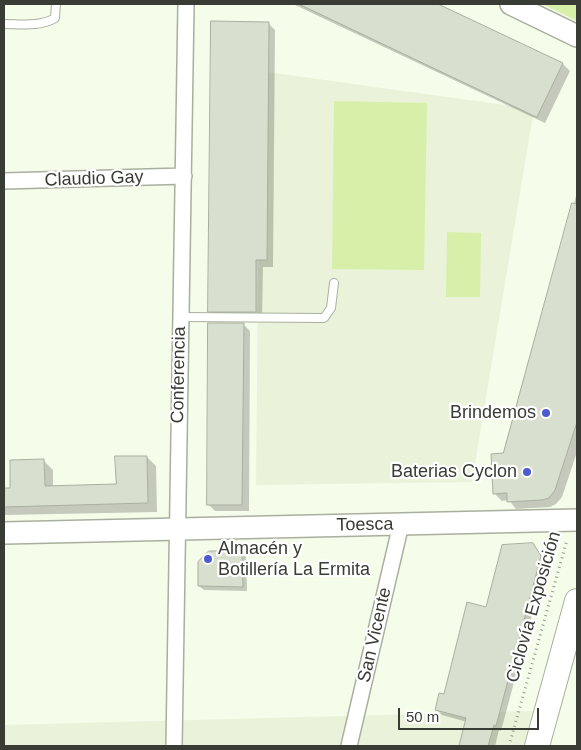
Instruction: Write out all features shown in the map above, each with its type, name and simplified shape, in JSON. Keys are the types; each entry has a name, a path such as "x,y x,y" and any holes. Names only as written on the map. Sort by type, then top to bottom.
{"main road":[{"path":"537,746 577,601"}],"street":[{"name":"Conferencia","path":"174,746 176,529 186,4"},
{"path":"511,4 577,36"},
{"name":"Claudio Gay","path":"4,182 184,176"},
{"name":"Toesca","path":"4,533 575,520"},
{"name":"San Vicente","path":"349,746 401,524"}],"lane":[{"path":"4,24 43,24 50,22 56,18 56,4"},
{"path":"181,316 324,318 331,308 334,283"}],"path":[{"name":"Ciclovía Exposición","path":"509,746 575,520"}],"shaded area":[{"path":"260,71 534,109 472,482 256,485"},
{"path":"533,711 523,746 4,746 4,725"}],"green space":[{"path":"542,4 577,4 577,21"},
{"path":"334,101 427,103 424,270 332,269"},
{"path":"447,232 481,233 480,297 446,297"}],"building":[{"path":"299,4 438,4 563,63 537,117"},
{"path":"211,21 269,22 267,260 256,260 256,312 208,312"},
{"path":"572,203 577,204 577,422 555,490 549,498 507,502 507,493 493,494 491,454 503,453"},
{"path":"208,323 244,323 242,505 207,505"},
{"path":"115,456 147,456 148,503 4,507 4,488 10,488 10,460 44,459 45,486 116,484"},
{"path":"533,543 541,556 496,726 494,725 488,746 459,746 466,718 435,710 439,693 444,694 467,602 486,607 502,545"},
{"path":"209,551 242,551 243,587 198,586 198,562"}],"place":[{"name":"Brindemos","path":"546,413"},
{"name":"Baterias Cyclon","path":"527,472"},
{"name":"Almacén y Botillería La Ermita","path":"208,559"}]}
